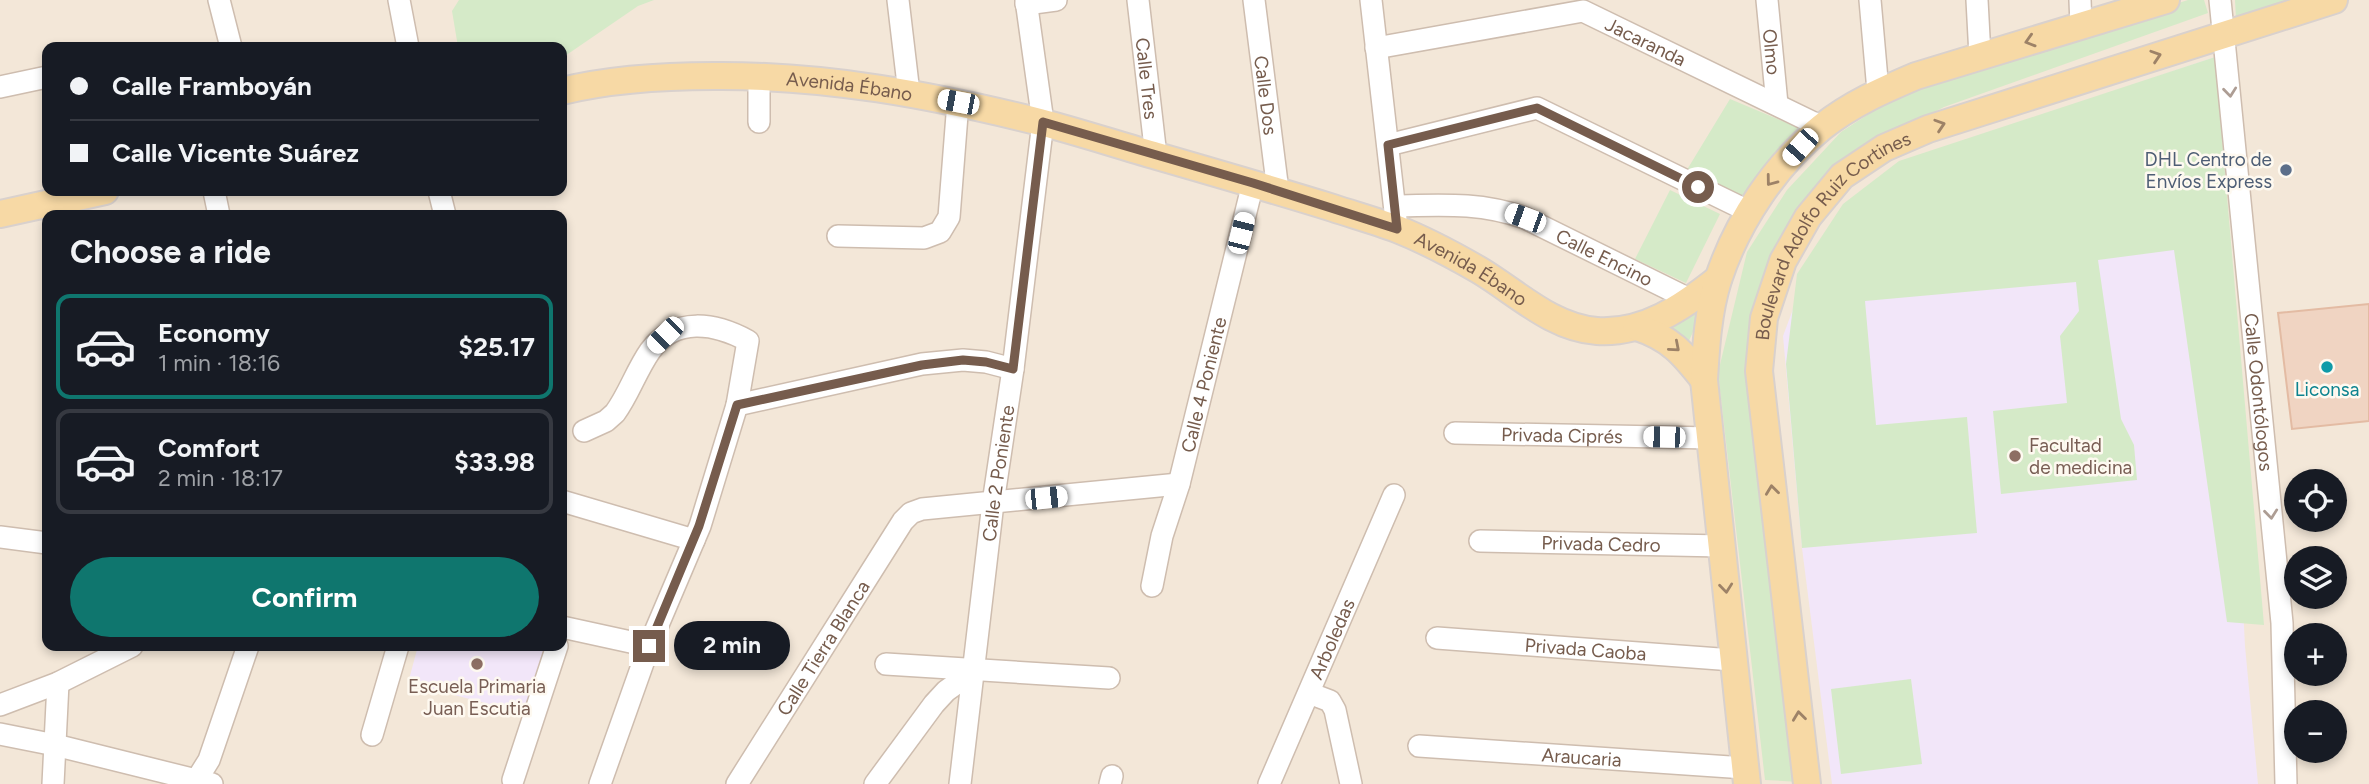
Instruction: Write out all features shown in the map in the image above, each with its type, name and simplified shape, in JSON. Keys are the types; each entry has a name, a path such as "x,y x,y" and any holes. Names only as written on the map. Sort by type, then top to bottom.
{"main road":[{"path":"1746,776 1704,380 1710,314 1718,279 1731,247 1772,178 1822,127 1878,92 1916,76 1980,56 2080,13 2166,0"},
{"name":"Boulevard Adolfo Ruiz Cortines","path":"1807,784 1759,371 1764,318 1783,261 1808,217 1842,176 1884,148 1928,129 2334,0"},
{"name":"Avenida Ébano","path":"567,90 636,79 759,75 845,82 958,102 1043,122 1266,187 1396,217 1559,321 1597,331 1637,327 1660,318 1691,300 1718,279"},
{"path":"0,214 89,198"},
{"name":"Avenida Ébano","path":"1637,327 1657,333 1672,343 1704,380"}],"street":[{"path":"219,0 224,42"},
{"path":"400,0 407,42"},
{"path":"898,0 909,93"},
{"path":"1026,2 1056,0"},
{"name":"Calle Tres","path":"1138,0 1156,156"},
{"name":"Calle Dos","path":"1254,0 1266,187"},
{"path":"1371,0 1396,217"},
{"name":"Olmo","path":"1767,0 1777,104"},
{"path":"1870,0 1878,92"},
{"path":"1977,0 1980,56"},
{"name":"Calle Odontólogos","path":"2220,0 2282,623 2286,784"},
{"name":"Calle 2 Poniente","path":"960,784 993,503 1013,369 1043,122 1026,2"},
{"name":"Jacaranda","path":"1376,48 1583,10 1822,127"},
{"path":"758,122 759,75"},
{"path":"0,87 42,78"},
{"path":"838,236 924,238 940,232 949,217 958,102"},
{"path":"1388,145 1537,108 1750,212"},
{"name":"Calle 4 Poniente","path":"1152,586 1168,512 1179,484 1266,187"},
{"name":"Calle Encino","path":"1396,217 1480,206 1503,210 1525,218 1691,300"},
{"path":"584,432 606,421 615,413 650,350 665,335 681,327 697,324 728,330 748,341 737,405 694,540 649,646 600,784"},
{"path":"737,405 922,365 963,360 986,362 1013,369"},
{"name":"Privada Ciprés","path":"1455,433 1711,438"},
{"path":"993,503 1179,484"},
{"name":"Arboledas","path":"1269,784 1394,495"},
{"path":"567,502 694,540"},
{"name":"Calle Tierra Blanca","path":"737,784 903,521 911,513 922,509 993,503"},
{"path":"0,537 42,542"},
{"name":"Privada Cedro","path":"1480,541 1722,546"},
{"path":"567,629 649,646"},
{"name":"Privada Caoba","path":"1437,638 1733,660"},
{"path":"0,705 58,683 122,651"},
{"path":"0,734 55,745 201,783 246,651"},
{"path":"372,734 397,651"},
{"path":"513,780 555,651"},
{"path":"886,664 1109,678"},
{"path":"875,784 934,704 946,691 974,671"},
{"path":"53,784 58,683"},
{"path":"1309,694 1330,701 1335,710 1351,784"},
{"name":"Araucaria","path":"1419,746 1746,776"}],"shaded area":[{"path":"0,0 2369,0 2369,784 0,784"},
{"name":"Facultad de medicina","path":"2215,57 2245,646 2258,784 1832,784 1802,548 1783,336 1813,256 1913,159"},
{"name":"Escuela Primaria Juan Escutia","path":"417,651 545,651 524,713 408,683"}],"green space":[{"path":"459,0 654,0 638,6 567,55 567,42 457,42 452,11"},
{"path":"2188,0 2204,0 2208,13 1944,107 1852,155 1796,216 1752,371 1800,782 1765,780 1718,373 1747,252 1787,190 1841,132 1904,91"},
{"path":"2235,0 2304,0 2236,19"},
{"path":"2215,57 2264,625 2227,622 2174,250 2098,260 2121,419 2134,445 2137,480 2001,494 1993,411 2067,403 2060,336 2079,311 2076,282 1865,301 1876,425 1967,417 1977,533 1802,548 1786,364 1797,274 1843,204 1899,161"},
{"path":"1730,99 1806,131 1742,205 1685,173"},
{"path":"1670,190 1720,214 1686,283 1635,259"},
{"path":"1710,295 1687,345 1657,324"},
{"path":"1911,679 1922,764 1841,774 1831,689"}],"building":[{"name":"Liconsa","path":"2369,304 2369,421 2292,429 2278,313"}],"place":[{"name":"DHL Centro de Envíos Express","path":"2286,170"},
{"name":"Liconsa","path":"2327,367"},
{"name":"Facultad de medicina","path":"2015,456"},
{"name":"Escuela Primaria Juan Escutia","path":"477,664"}],"route":[{"path":"649,646 699,526 737,405 922,365 963,360 986,362 1013,369 1043,122 1253,183 1397,229 1388,145 1537,108 1698,187"}]}
